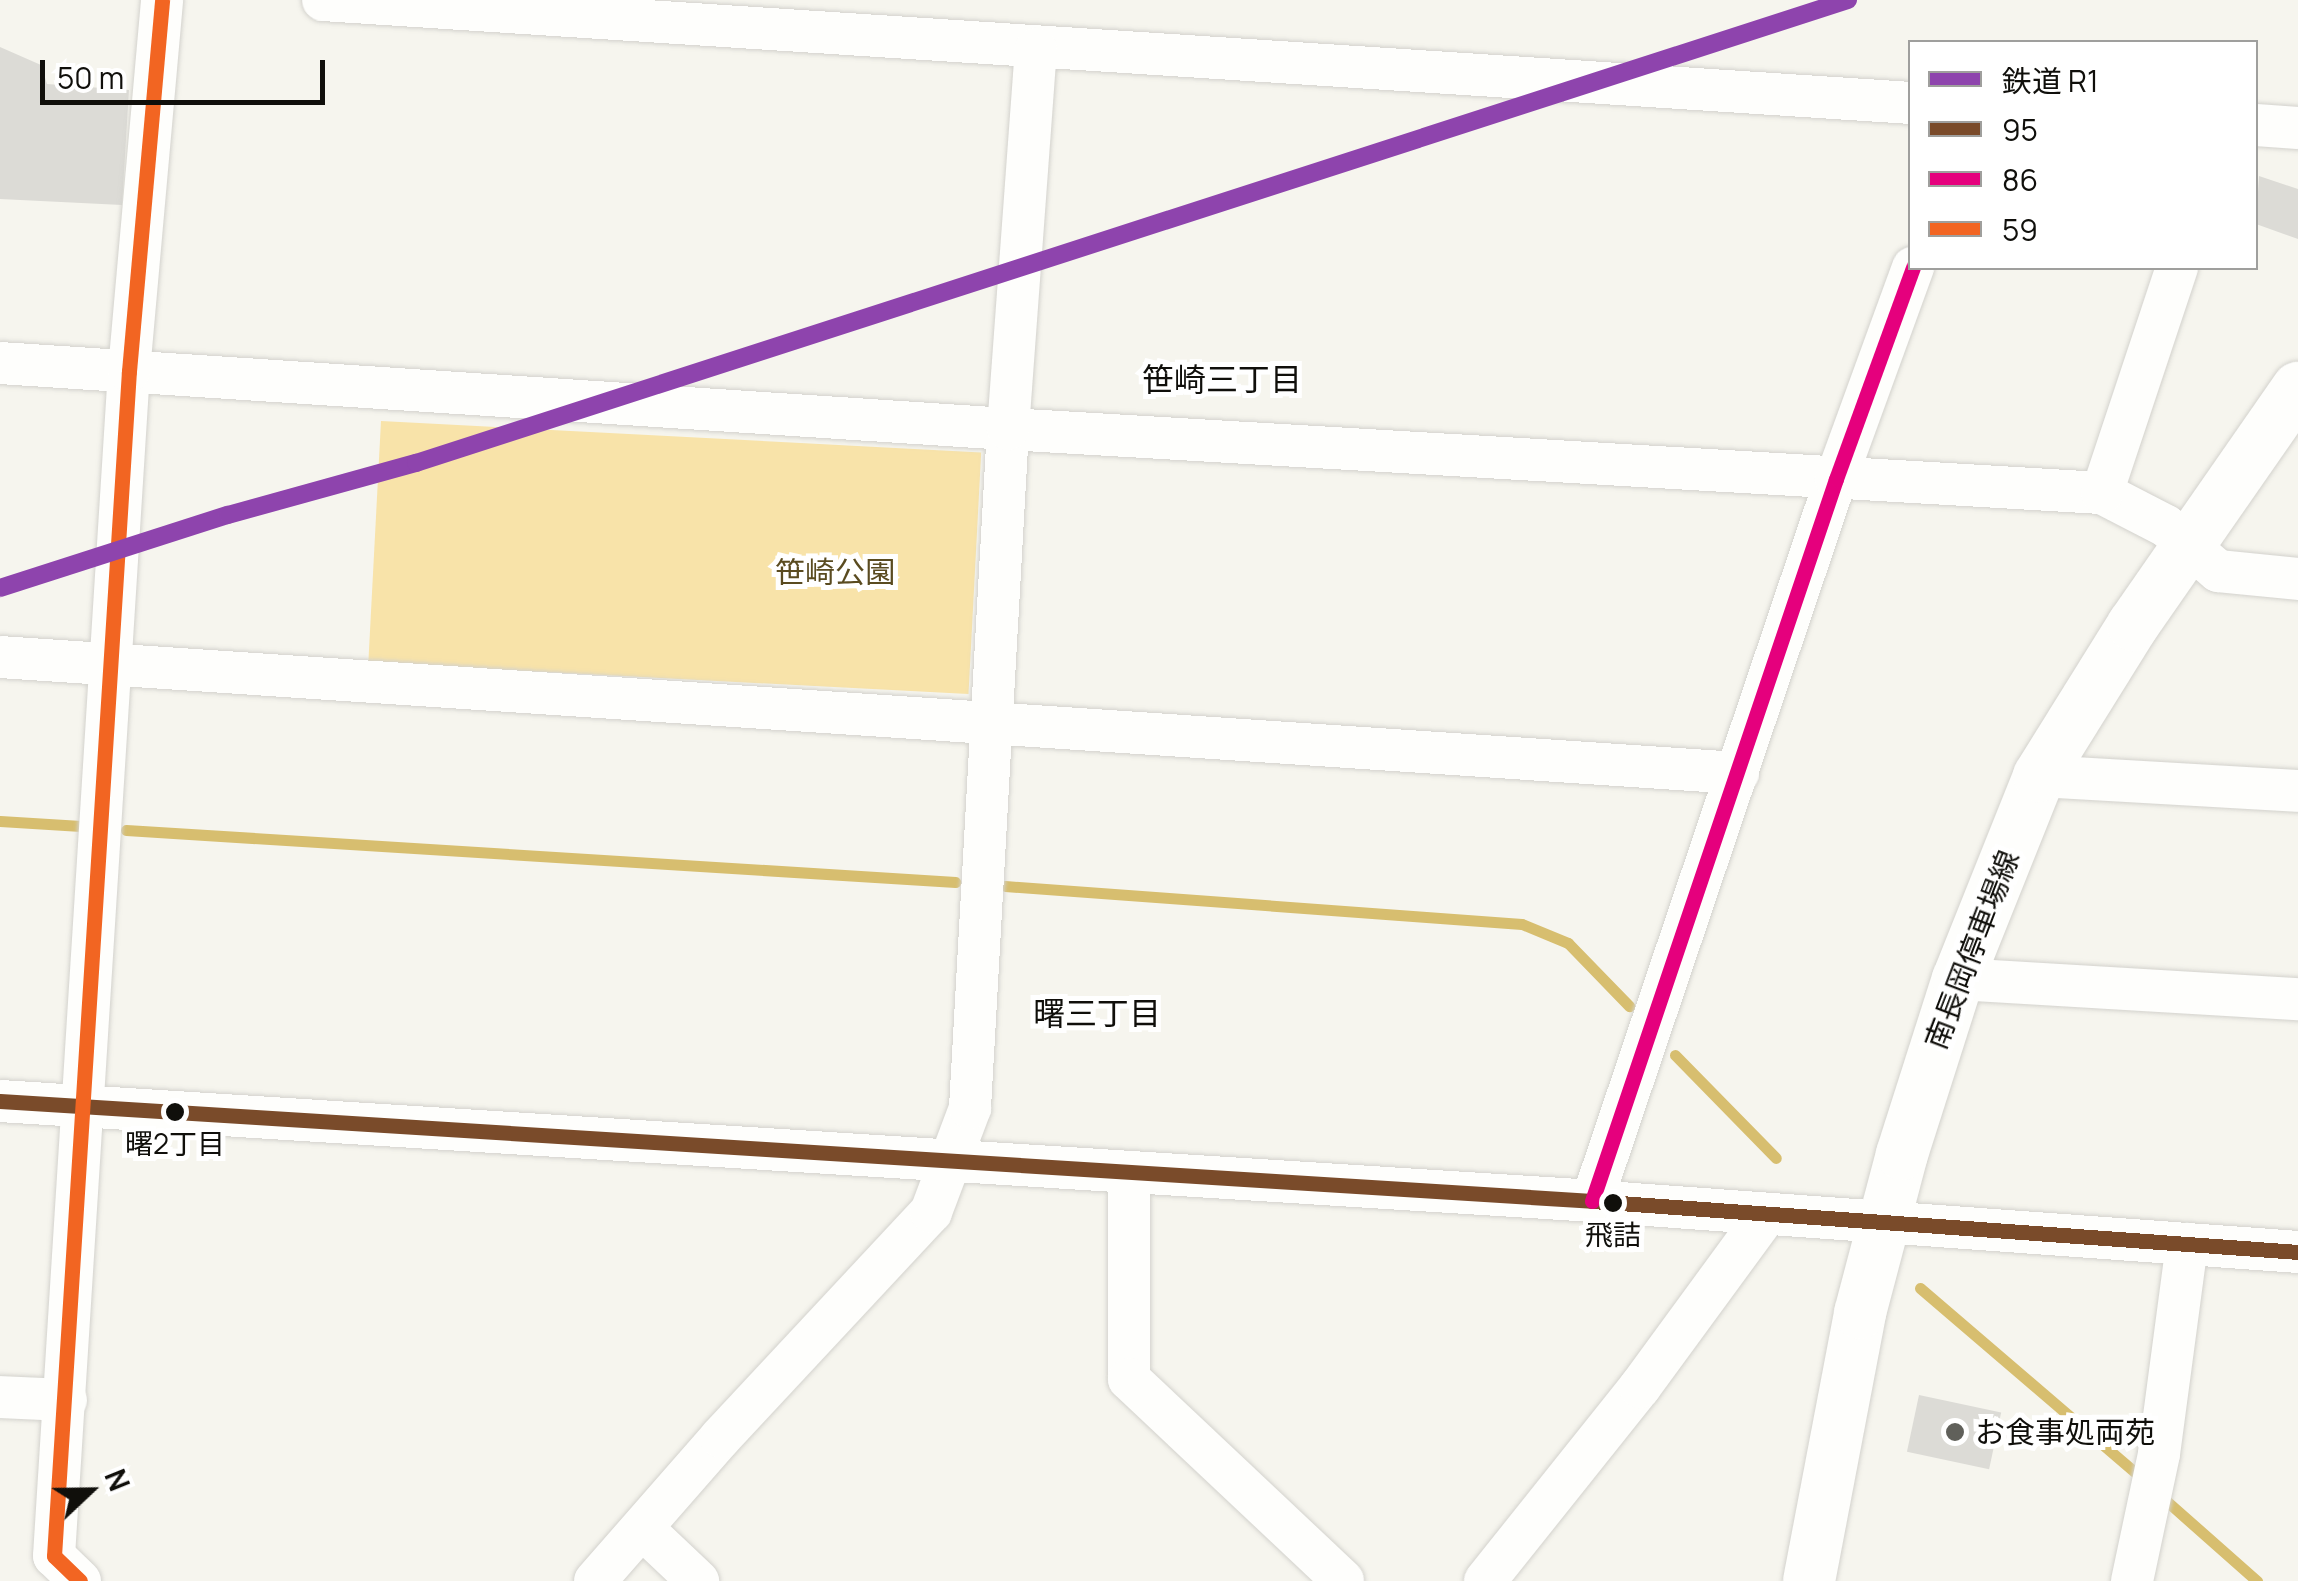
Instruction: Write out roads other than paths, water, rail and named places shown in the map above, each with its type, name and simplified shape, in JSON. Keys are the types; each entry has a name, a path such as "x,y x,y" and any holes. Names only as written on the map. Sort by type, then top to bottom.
{"main road":[{"name":"南長岡停車場線","path":"1809,1581 1860,1313 1882,1223 1958,979 2039,776 2133,625 2298,388"}],"street":[{"path":"80,1581 54,1556 129,371 162,0"},
{"path":"322,0 1908,104"},
{"path":"595,1581 721,1437 931,1212 953,1162 970,1108 1008,429 1036,49"},
{"path":"2258,126 2298,128"},
{"path":"1592,1202 1836,479 1912,270"},
{"path":"2102,493 2176,270"},
{"path":"0,363 1008,429 2102,493 2166,526 2218,571 2298,579"},
{"path":"0,658 1738,773"},
{"path":"2039,776 2298,791"},
{"path":"1958,979 2298,998"},
{"path":"0,1101 1592,1202 2298,1252"},
{"path":"1129,1173 1128,1379 1343,1581"},
{"path":"1485,1581 1629,1402 1766,1215"},
{"path":"2132,1581 2159,1454 2188,1244"},
{"path":"0,1396 66,1400"},
{"path":"643,1530 698,1581"}],"waterway":[{"path":"0,821 81,826"},
{"path":"126,830 955,882"},
{"path":"1005,886 1522,924 1568,943 1629,1006"},
{"path":"1675,1055 1776,1158"},
{"path":"1920,1288 2145,1481"},
{"path":"2162,1497 2257,1581"}],"rail line":[{"name":"R1","path":"0,588 228,515 416,463 1848,0"}],"place":[{"name":"曙2丁目","path":"175,1112"},
{"name":"飛詰","path":"1613,1203"},
{"name":"お食事処両苑","path":"1955,1432"}],"district":[{"name":"笹崎三丁目","path":"1222,379"},
{"name":"曙三丁目","path":"1097,1013"}],"park label":[{"name":"笹崎公園","path":"835,572"}]}
